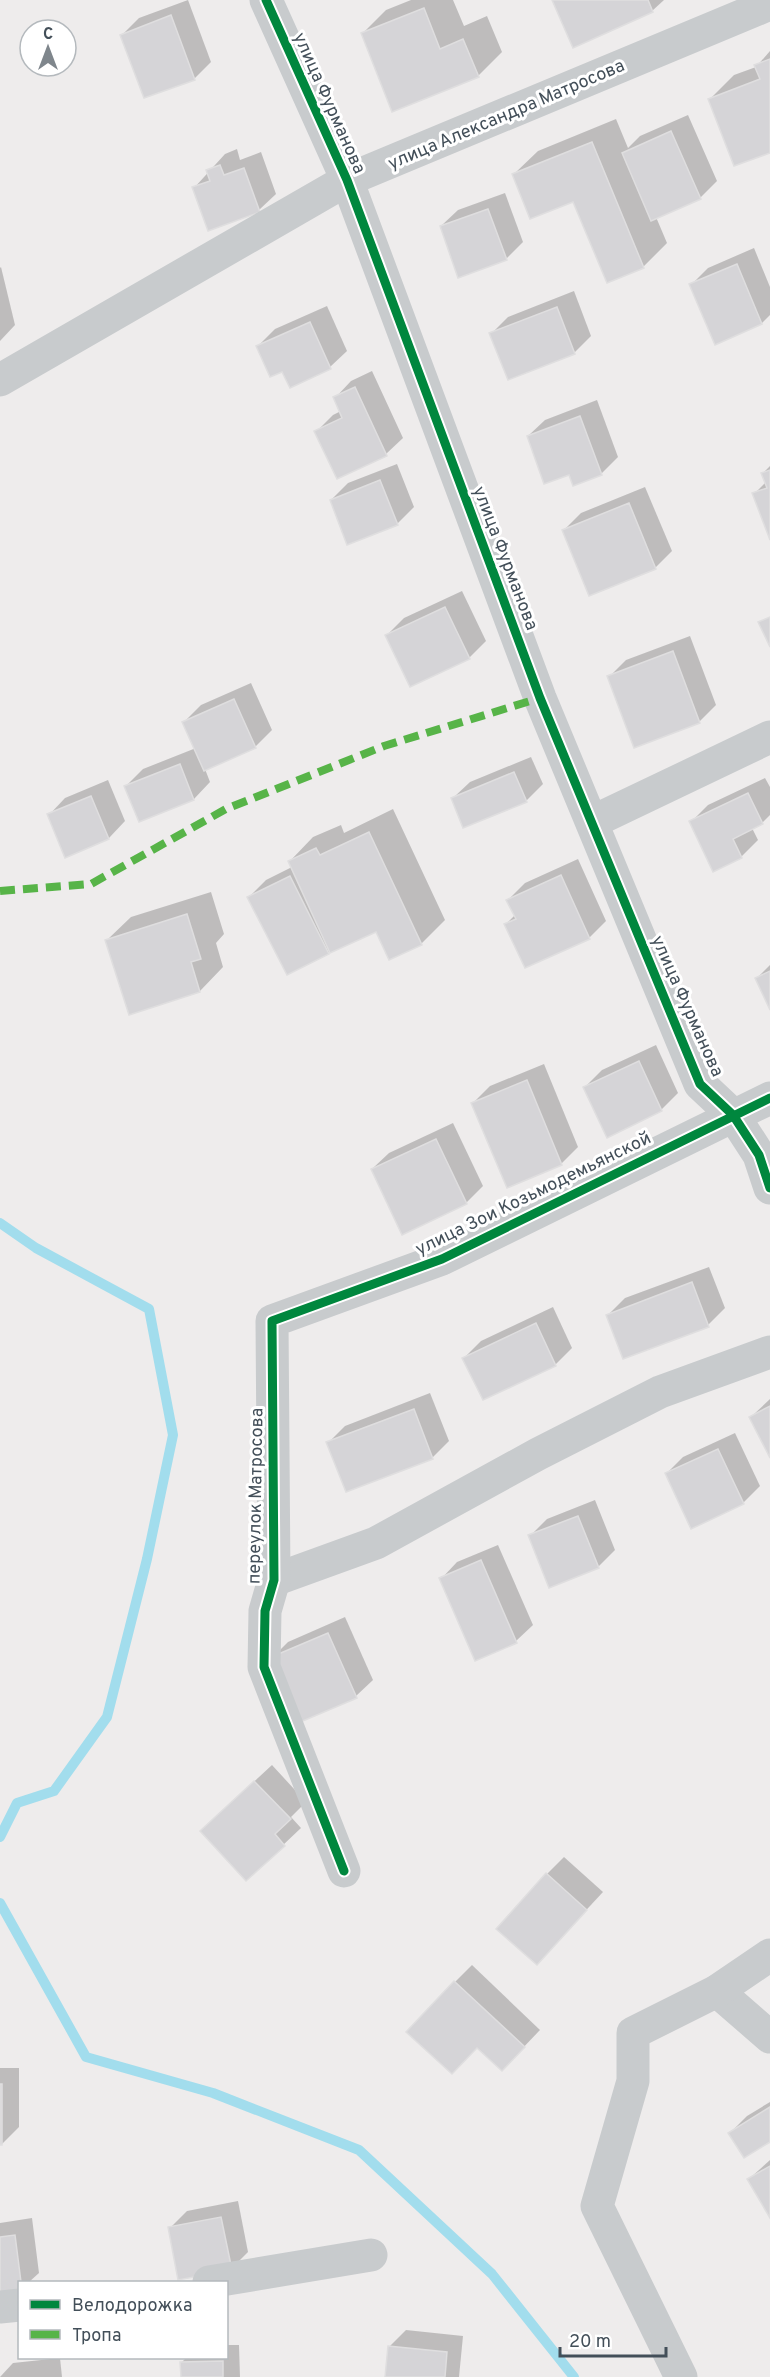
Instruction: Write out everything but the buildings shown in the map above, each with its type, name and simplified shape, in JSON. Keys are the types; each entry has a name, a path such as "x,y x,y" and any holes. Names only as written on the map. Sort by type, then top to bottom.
{"street":[{"name":"улица Фурманова","path":"266,0 347,180 540,698 700,1084 733,1115 759,1155 770,1188"},
{"name":"улица Александра Матросова","path":"0,381 347,180 770,4"},
{"path":"592,822 770,737"},
{"name":"улица Зои Козьмодемьянской","path":"272,1321 442,1259 770,1098"},
{"name":"переулок Матросова","path":"272,1321 274,1580 265,1611 264,1667 344,1871"},
{"path":"274,1580 376,1543 538,1454 660,1392 770,1352"},
{"path":"681,2377 597,2206 633,2081 633,2033 717,1991 770,1955"},
{"path":"717,1991 770,2037"},
{"path":"220,2281 370,2255"},
{"path":"0,2307 18,2306"}],"waterway":[{"path":"0,1223 36,1248 149,1309 173,1435 147,1559 107,1717 54,1791 17,1803 0,1837"},
{"path":"0,1903 86,2057 213,2093 359,2150 492,2274 574,2377"}],"marked path":[{"path":"0,891 91,884 226,809 384,746 540,698"}],"cycle path":[{"path":"266,0 347,180 540,698 700,1084 733,1115 759,1155 770,1188"},
{"path":"344,1871 264,1667 265,1611 274,1580 272,1321 442,1259 770,1098"}]}
